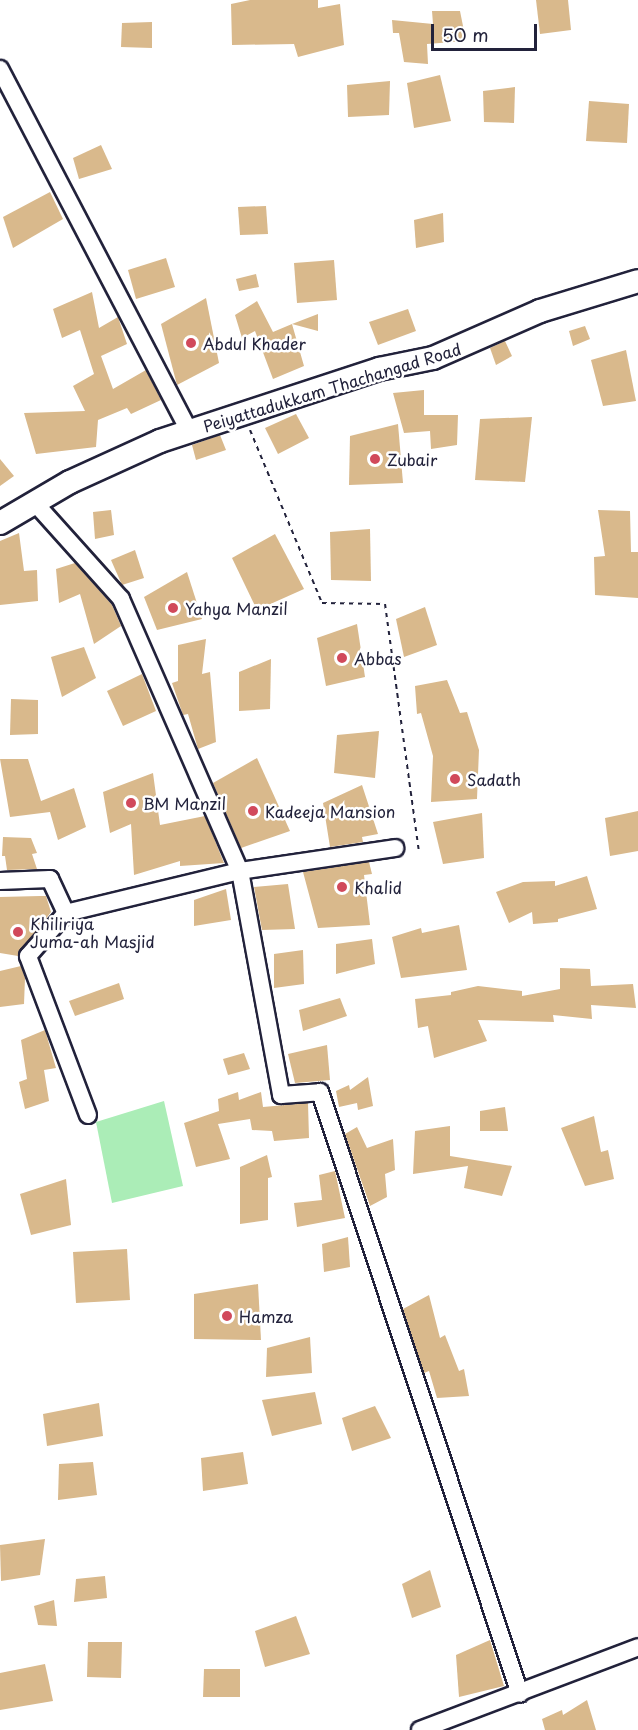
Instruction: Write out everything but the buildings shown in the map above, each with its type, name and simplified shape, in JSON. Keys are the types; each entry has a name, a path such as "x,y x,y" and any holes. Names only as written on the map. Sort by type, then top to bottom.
{"main road":[{"name":"Peiyattadukkam Thachangad Road","path":"0,523 115,459 243,413 379,369 433,358 540,311 638,281"}],"street":[{"path":"0,69 190,432"},
{"path":"35,503 121,599 240,870 281,1095 320,1092 520,1694"},
{"path":"88,1115 28,956 66,913 240,870 395,848"},
{"path":"0,881 50,879 66,913"},
{"path":"420,1730 520,1694 638,1647"}],"path":[{"path":"243,413 322,603 385,604 418,851"}],"green space":[{"path":"164,1101 183,1186 112,1203 96,1122"}],"place":[{"name":"Abdul Khader","path":"191,343"},
{"name":"Zubair","path":"375,459"},
{"name":"Yahya Manzil","path":"173,608"},
{"name":"Abbas","path":"342,658"},
{"name":"Sadath","path":"455,779"},
{"name":"BM Manzil","path":"131,803"},
{"name":"Kadeeja Mansion","path":"253,811"},
{"name":"Khalid","path":"342,887"},
{"name":"Khiliriya Juma-ah Masjid","path":"18,932"},
{"name":"Hamza","path":"227,1316"}]}
